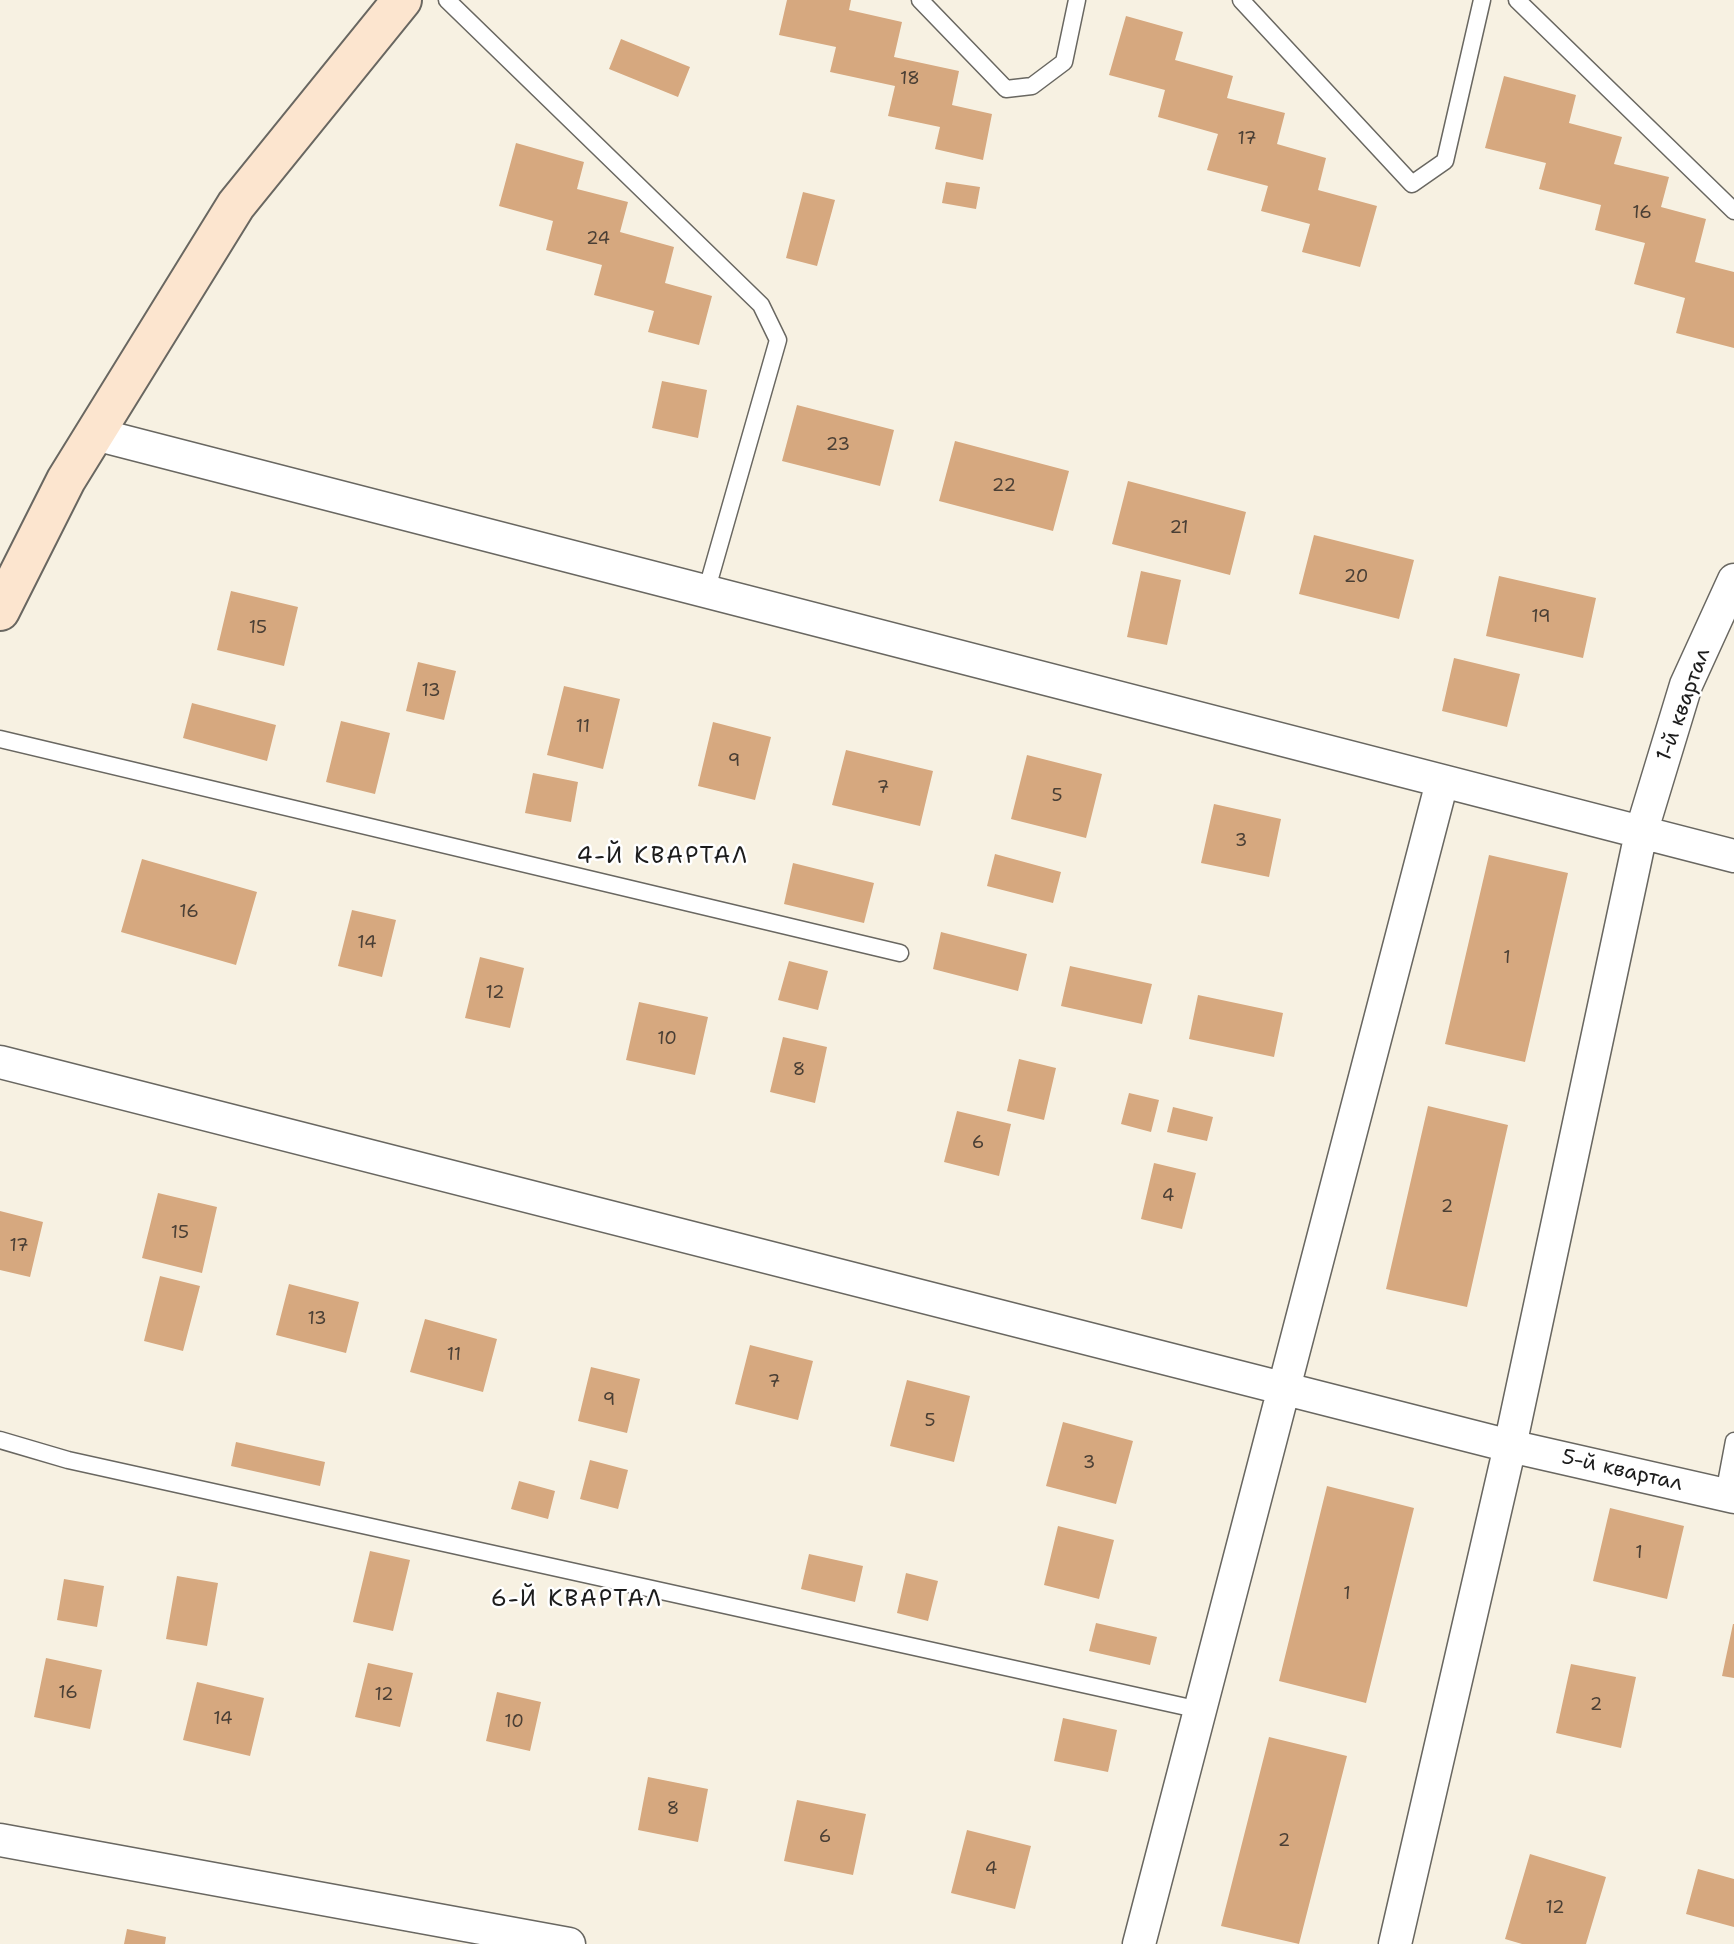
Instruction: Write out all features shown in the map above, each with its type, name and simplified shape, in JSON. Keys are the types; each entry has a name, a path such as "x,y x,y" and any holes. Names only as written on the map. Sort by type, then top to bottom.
{"street":[{"path":"0,611 66,480 236,205 402,0"},
{"path":"95,434 1734,856"},
{"name":"1-й квартал","path":"1395,1944 1510,1446 1641,833 1686,685 1734,580"},
{"path":"1139,1944 1442,782"},
{"name":"5-й квартал","path":"0,1062 1510,1446 1729,1495"},
{"path":"0,1840 569,1944"}],"lane":[{"path":"447,0 761,305 778,340 706,592"},
{"path":"920,0 1006,89 1032,86 1064,62 1077,0"},
{"path":"1241,0 1412,184 1445,161 1482,0"},
{"path":"1517,0 1734,211"},
{"path":"0,739 900,953"},
{"path":"0,1440 68,1460 1200,1710"},
{"path":"1729,1495 1734,1441"}],"building":[{"path":"787,0 851,0 849,10 902,22 894,57 959,71 952,105 992,114 983,160 935,149 940,127 888,116 895,86 830,72 836,47 779,35"},
{"path":"1126,16 1183,32 1175,60 1233,76 1227,98 1285,113 1277,144 1326,158 1318,190 1377,206 1360,267 1302,252 1310,224 1261,211 1268,186 1207,170 1218,134 1158,117 1165,90 1109,75"},
{"path":"621,39 690,67 678,97 609,69"},
{"path":"1504,76 1576,95 1569,123 1622,137 1614,164 1669,177 1661,207 1706,219 1695,262 1734,272 1734,348 1676,333 1685,298 1634,284 1645,243 1595,230 1601,205 1539,189 1546,163 1485,148"},
{"path":"516,143 584,162 577,189 628,202 620,232 674,247 665,283 712,296 699,345 648,332 654,311 594,295 602,265 546,250 553,221 499,206"},
{"path":"946,182 980,187 976,209 942,203"},
{"path":"803,192 835,200 817,266 786,258"},
{"path":"662,381 707,390 698,438 652,428"},
{"path":"797,405 894,430 880,486 782,461"},
{"path":"955,441 1069,471 1053,531 939,501"},
{"path":"1128,481 1246,512 1230,575 1112,544"},
{"path":"1314,535 1414,560 1399,619 1299,594"},
{"path":"1141,571 1181,580 1167,645 1127,637"},
{"path":"1499,576 1596,598 1583,658 1486,636"},
{"path":"231,591 298,607 284,666 217,650"},
{"path":"1454,658 1520,674 1507,727 1442,711"},
{"path":"418,662 456,671 444,720 406,711"},
{"path":"564,686 620,699 603,769 547,755"},
{"path":"192,703 276,725 267,761 183,738"},
{"path":"341,721 390,733 375,794 326,782"},
{"path":"713,722 771,737 755,800 698,786"},
{"path":"846,750 933,771 920,826 832,805"},
{"path":"1027,755 1102,774 1086,838 1011,819"},
{"path":"533,773 578,782 571,822 525,813"},
{"path":"1214,804 1281,819 1269,877 1201,863"},
{"path":"995,854 1061,872 1053,903 987,886"},
{"path":"1489,855 1568,873 1525,1062 1445,1044"},
{"path":"142,859 257,892 236,965 121,932"},
{"path":"793,863 874,883 864,923 784,904"},
{"path":"352,910 396,920 382,977 338,966"},
{"path":"941,932 1027,954 1018,991 933,969"},
{"path":"480,957 524,968 510,1028 465,1018"},
{"path":"789,961 828,971 818,1010 778,1000"},
{"path":"1070,966 1152,984 1142,1024 1061,1006"},
{"path":"1198,995 1283,1013 1274,1057 1189,1039"},
{"path":"639,1002 708,1017 695,1075 626,1060"},
{"path":"783,1037 827,1047 815,1103 770,1092"},
{"path":"1019,1059 1056,1068 1044,1120 1007,1111"},
{"path":"1129,1093 1159,1100 1151,1132 1121,1124"},
{"path":"1428,1106 1508,1125 1467,1307 1386,1289"},
{"path":"1173,1107 1213,1117 1207,1141 1167,1132"},
{"path":"957,1111 1011,1124 999,1176 944,1162"},
{"path":"1154,1163 1196,1173 1182,1229 1141,1219"},
{"path":"158,1193 217,1207 202,1273 142,1258"},
{"path":"0,1211 43,1222 30,1277 0,1270"},
{"path":"160,1276 200,1286 183,1351 144,1341"},
{"path":"289,1284 359,1302 346,1353 276,1335"},
{"path":"425,1319 497,1339 483,1392 410,1372"},
{"path":"750,1345 813,1361 798,1420 735,1404"},
{"path":"591,1367 640,1379 627,1433 578,1421"},
{"path":"907,1380 970,1396 954,1462 890,1446"},
{"path":"1063,1422 1133,1441 1116,1504 1046,1486"},
{"path":"236,1442 325,1462 320,1486 231,1466"},
{"path":"590,1460 628,1470 618,1509 580,1499"},
{"path":"519,1481 555,1491 548,1519 511,1509"},
{"path":"1327,1486 1414,1508 1366,1703 1279,1681"},
{"path":"1610,1508 1684,1526 1667,1599 1593,1581"},
{"path":"1058,1526 1114,1540 1099,1599 1044,1585"},
{"path":"370,1551 410,1560 393,1631 353,1622"},
{"path":"809,1554 863,1566 855,1602 801,1589"},
{"path":"906,1573 938,1581 928,1621 897,1613"},
{"path":"177,1576 218,1583 207,1646 166,1639"},
{"path":"64,1579 104,1586 97,1627 57,1620"},
{"path":"1096,1623 1157,1637 1150,1665 1089,1651"},
{"path":"1734,1624 1734,1678 1722,1676"},
{"path":"46,1658 102,1670 90,1729 34,1717"},
{"path":"368,1663 413,1673 400,1727 355,1717"},
{"path":"1571,1664 1636,1677 1621,1748 1556,1733"},
{"path":"197,1682 264,1698 250,1756 183,1740"},
{"path":"497,1692 541,1702 530,1751 486,1741"},
{"path":"1063,1718 1117,1730 1108,1772 1054,1761"},
{"path":"1269,1737 1347,1756 1299,1944 1221,1926"},
{"path":"648,1777 708,1789 698,1842 638,1830"},
{"path":"797,1800 866,1814 853,1875 784,1861"},
{"path":"967,1830 1031,1846 1015,1909 951,1893"},
{"path":"1530,1854 1606,1877 1586,1944 1522,1944 1505,1939"},
{"path":"1698,1869 1734,1879 1734,1927 1686,1914"},
{"path":"127,1929 166,1937 165,1944 124,1944"}],"district":[{"name":"4-Й КВАРТАЛ","path":"663,857"},
{"name":"6-Й КВАРТАЛ","path":"577,1600"}]}
